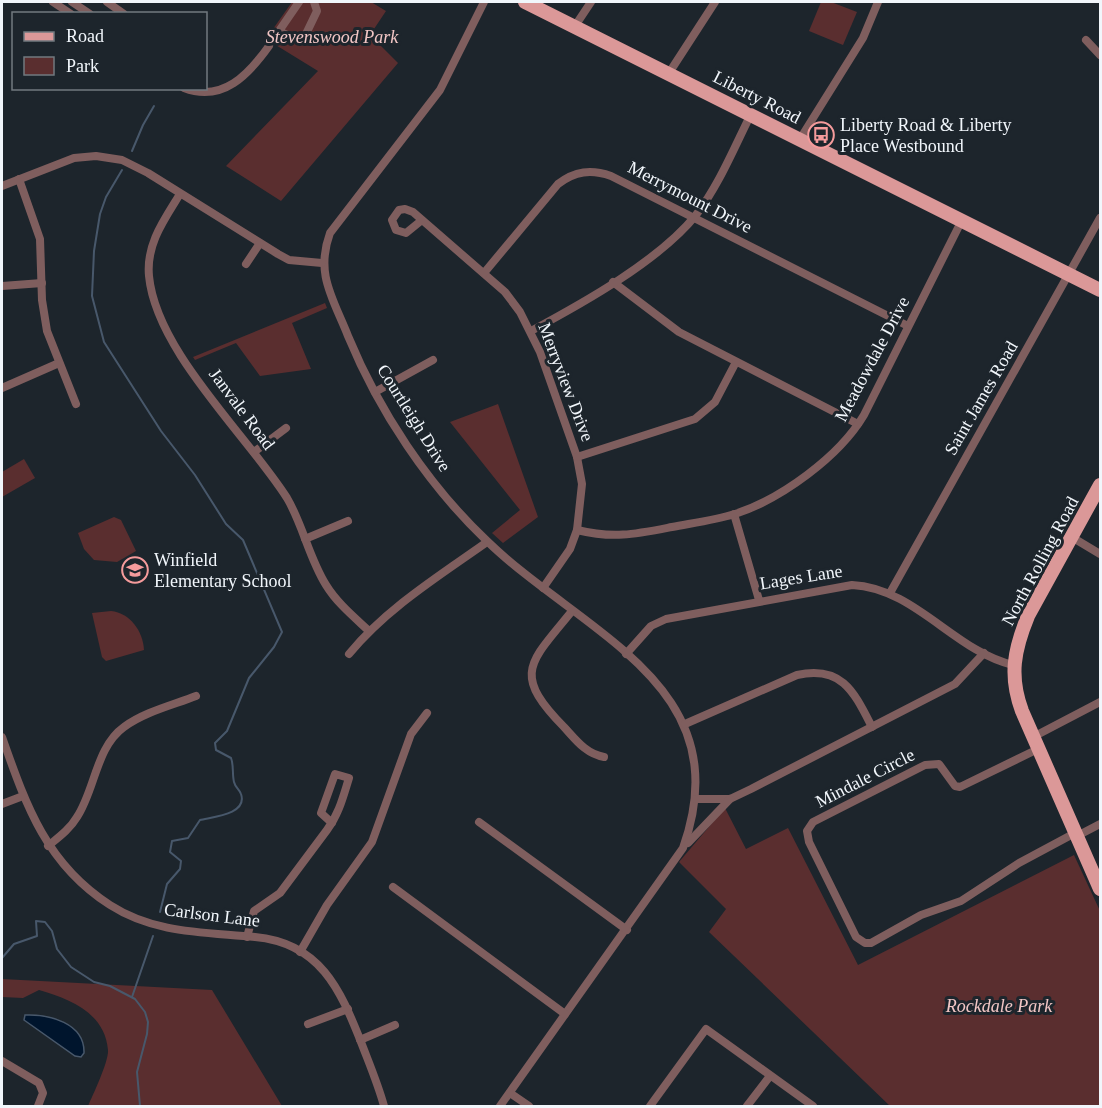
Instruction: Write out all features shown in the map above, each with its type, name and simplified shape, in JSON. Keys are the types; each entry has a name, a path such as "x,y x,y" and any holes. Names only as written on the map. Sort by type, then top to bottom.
{"main road":[{"name":"Liberty Road","path":"525,2 1101,290"},
{"name":"North Rolling Road","path":"1101,485 1070,536 1028,616 1019,637 1013,665 1017,698 1101,889"}],"street":[{"path":"53,2 68,12"},
{"path":"74,2 87,12"},
{"path":"107,2 121,12"},
{"path":"299,2 279,31 291,39 302,39 317,11 314,2"},
{"path":"2,186 74,158 109,157 135,165 289,260 322,263 330,233 440,90 484,2"},
{"path":"575,26 591,2"},
{"path":"669,73 715,2"},
{"path":"800,139 863,38 878,2"},
{"path":"1086,40 1101,54"},
{"path":"196,90 208,92 230,86 247,74 269,46"},
{"path":"531,331 613,282 662,248 694,217 716,183 751,114"},
{"name":"Merrymount Drive","path":"484,273 558,184 574,174 593,171 611,176 908,326"},
{"path":"20,179 40,239 44,316 59,363 76,404"},
{"name":"Janvale Road","path":"180,194 158,229 150,252 149,278 159,313 179,352 288,500 327,586 369,631"},
{"name":"Saint James Road","path":"890,594 1101,218"},
{"name":"Merryview Drive","path":"422,220 505,292 531,331 577,457 582,484 577,530 570,549 543,588"},
{"name":"Meadowdale Drive","path":"577,530 601,536 626,536 734,514 768,499 830,457 858,424 962,220"},
{"path":"246,264 260,243"},
{"name":"Courtleigh Drive","path":"322,263 329,289 375,392 442,492 487,542 658,682 685,724 695,765 696,799 683,848"},
{"path":"613,282 666,325 858,424"},
{"path":"2,285 42,283"},
{"path":"375,392 433,360"},
{"path":"577,457 695,419 715,402 736,362"},
{"path":"2,388 59,363"},
{"path":"254,452 286,428"},
{"path":"734,514 759,600"},
{"path":"305,539 348,521"},
{"path":"1070,536 1101,554"},
{"path":"349,654 369,631 400,604 487,542"},
{"name":"Lages Lane","path":"626,654 645,631 658,621 843,585 869,586 890,594 984,653 1013,665"},
{"path":"572,612 536,657 531,674 532,685 541,704 582,746 596,756 604,757"},
{"path":"500,1107 683,848 730,799 955,684 984,653"},
{"path":"685,724 797,675 817,672 835,677 850,688 872,727"},
{"path":"48,846 62,835 79,815 107,747 114,736 134,721 196,696"},
{"path":"1035,743 1101,702"},
{"path":"300,952 327,905 372,842 411,734 427,713"},
{"name":"Carlson Lane","path":"2,737 23,796 48,846 61,863 94,894 132,916 188,933 273,940 300,952 330,977 348,1009 384,1107"},
{"name":"Mindale Circle","path":"1035,743 960,787 955,786 939,764 925,765 813,822 807,831 809,842 856,937 865,943 871,943 921,915 961,901 1019,863 1076,835"},
{"path":"247,937 254,911 280,893 332,823 349,778 335,774 321,813 332,823"},
{"path":"2,804 23,796"},
{"path":"696,799 730,799"},
{"path":"479,822 627,930"},
{"path":"1076,835 1101,824"},
{"path":"393,887 566,1014"},
{"path":"308,1024 348,1009"},
{"path":"360,1040 395,1025"},
{"path":"650,1107 706,1029 813,1107"},
{"path":"2,1061 39,1083 43,1093 38,1107"},
{"path":"747,1107 770,1076"},
{"path":"510,1093 529,1107"}],"green space":[{"name":"Stevenswood Park","path":"292,2 371,2 386,11 370,35 398,63 281,201 226,166 318,71 266,39"},
{"path":"821,2 831,2 857,12 843,45 809,31"},
{"path":"325,303 327,308 292,323 311,369 260,376 236,343 195,360 193,357"},
{"path":"498,404 538,517 503,543 492,533 520,510 450,422"},
{"path":"24,459 35,478 2,497 2,472"},
{"path":"114,517 121,520 136,551 117,562 94,560 84,549 78,533"},
{"path":"111,611 130,619 141,636 144,650 106,661 102,657 92,613"},
{"name":"Rockdale Park","path":"725,808 746,849 788,828 858,965 1074,855 1100,911 1100,1106 890,1106 709,932 726,909 679,862"},
{"path":"2,979 212,990 282,1106 88,1106 108,1055 105,1037 100,1026 93,1017 74,1003 39,990 23,998 2,997"}],"water":[{"path":"25,1015 44,1016 64,1022 79,1034 84,1053 81,1057 75,1056 24,1020"}],"waterway":[{"path":"132,151 154,106"},
{"path":"122,170 106,197 100,214 94,251 92,296 104,342 161,431 195,475 226,524 243,540 282,632 274,647 249,678 227,731 215,743 216,750 231,758 234,782 242,801 234,811 200,820 188,838 172,841 170,852 181,861 180,869 167,884 160,912"},
{"path":"2,958 14,944 37,936 36,921 45,922 52,931 57,949 71,967 94,982 110,986 135,999 145,1012 148,1022 137,1072 140,1106"},
{"path":"132,997 153,936"}],"place":[{"name":"Liberty Road & Liberty Place Westbound","path":"821,135"},
{"name":"Winfield Elementary School","path":"135,570"}]}
